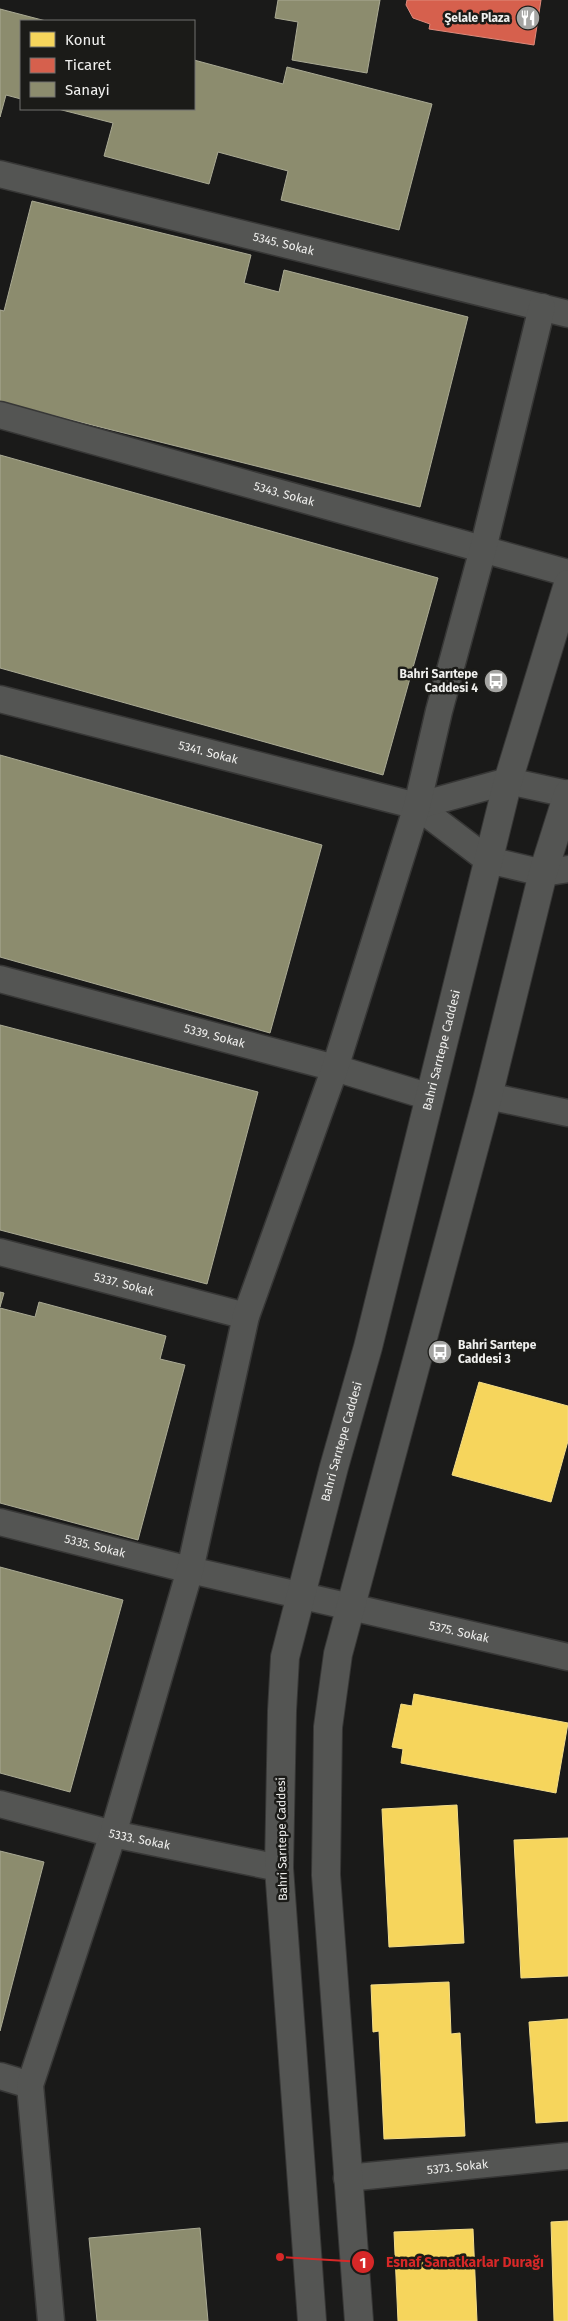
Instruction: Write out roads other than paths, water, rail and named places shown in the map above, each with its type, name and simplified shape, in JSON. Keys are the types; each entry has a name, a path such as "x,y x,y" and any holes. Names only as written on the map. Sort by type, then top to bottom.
{"main road":[{"name":"Bahri Sarıtepe Caddesi","path":"312,2321 279,1868 285,1657 368,1347 508,780 568,584"},
{"path":"359,2321 326,1875 328,1727 338,1654 488,1096 555,870 568,794"}],"street":[{"name":"5345. Sokak","path":"0,174 568,314"},
{"path":"51,2321 30,2085 113,1834 190,1570 246,1316 335,1068 417,806 439,711 484,549 542,307"},
{"name":"5343. Sokak","path":"0,415 568,573"},
{"name":"5341. Sokak","path":"0,699 417,806"},
{"path":"417,806 508,780 568,794"},
{"path":"417,806 488,860 555,870"},
{"name":"5339. Sokak","path":"0,979 335,1068 430,1097"},
{"path":"488,1096 568,1113"},
{"name":"5337. Sokak","path":"0,1252 246,1316"},
{"name":"5335. Sokak","path":"0,1522 300,1596"},
{"name":"5375. Sokak","path":"300,1596 568,1657"},
{"name":"5333. Sokak","path":"0,1804 113,1834 279,1868"},
{"path":"0,2076 30,2085"},
{"name":"5373. Sokak","path":"347,2178 568,2156"}],"place":[{"name":"Şelale Plaza","path":"528,18"},
{"name":"Bahri Sarıtepe Caddesi 4","path":"496,681"},
{"name":"Bahri Sarıtepe Caddesi 3","path":"440,1352"},
{"name":"Esnaf Sanatkarlar Durağı","path":"280,2257"}]}
